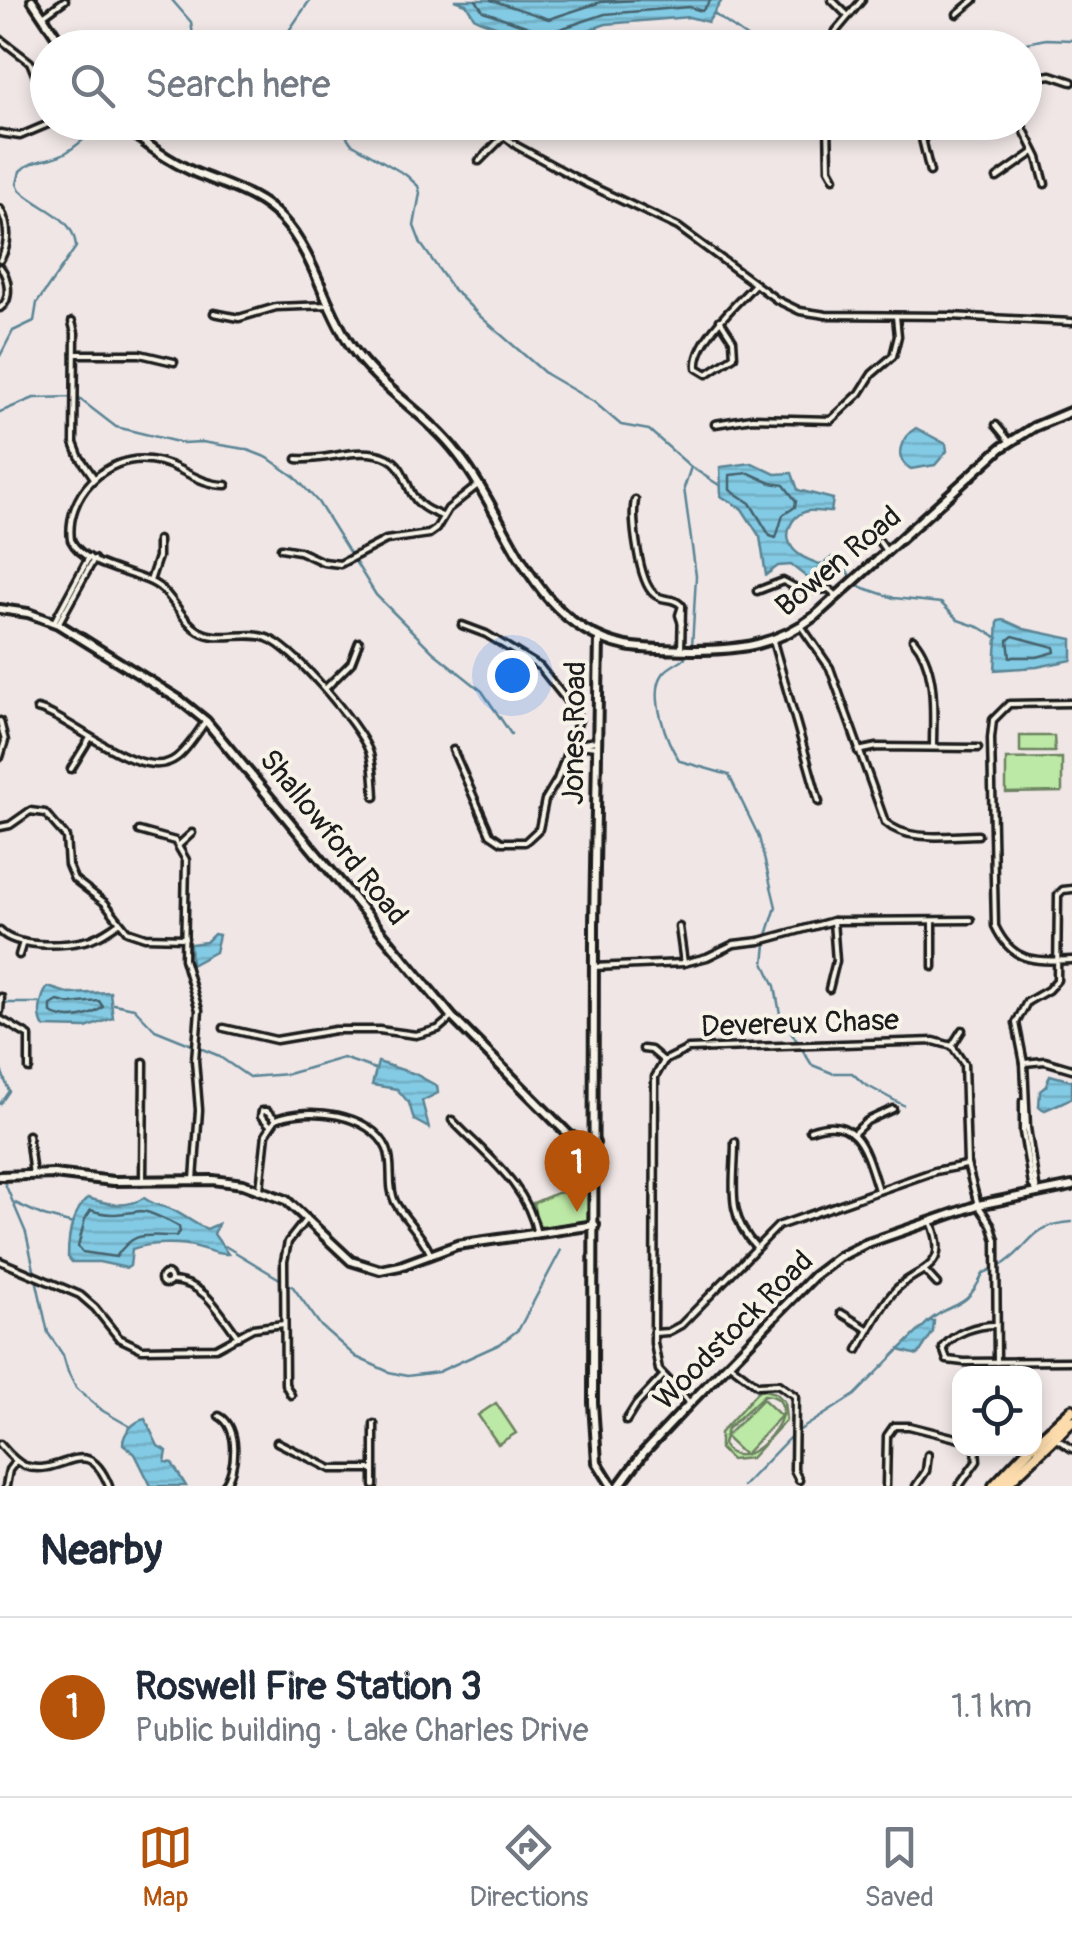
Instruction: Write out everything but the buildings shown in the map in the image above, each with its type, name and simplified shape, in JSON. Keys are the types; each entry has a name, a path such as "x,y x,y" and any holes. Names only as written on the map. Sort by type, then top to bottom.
{"main road":[{"path":"1004,1486 1072,1410"},
{"path":"1042,1440 1072,1420"},
{"path":"994,1486 1023,1456"}],"street":[{"path":"32,0 52,30"},
{"path":"43,16 65,0"},
{"path":"832,0 848,16"},
{"path":"837,30 862,0"},
{"path":"957,14 974,0"},
{"path":"0,39 30,62"},
{"path":"1042,76 1052,75 1072,82"},
{"path":"0,133 20,136 30,132"},
{"name":"Jones Road","path":"145,140 174,162 249,194 277,214 299,242 358,356 459,455 546,598 570,621 599,638 594,1446 599,1468 615,1486"},
{"path":"479,161 499,140"},
{"path":"510,140 584,184 678,227 784,305 808,313 1072,322"},
{"path":"828,140 828,169 834,178"},
{"path":"922,140 930,172"},
{"path":"1028,140 1045,184"},
{"path":"998,178 1034,152"},
{"path":"0,209 6,220 7,242 0,260"},
{"path":"0,268 6,275 8,296 0,308"},
{"path":"720,320 734,340 734,356 707,374 702,373 697,368 697,356 714,330 720,320 726,311 741,302 755,284"},
{"path":"214,313 239,318 272,307 330,306"},
{"path":"716,424 752,418 831,420 860,393 872,374 894,356 896,316"},
{"path":"72,322 74,442 94,478"},
{"path":"714,330 723,328"},
{"path":"75,354 140,354 174,362"},
{"name":"Bowen Road","path":"599,638 631,647 681,650 738,649 773,641 801,626 837,596 1010,442 1072,410"},
{"path":"996,426 1010,442"},
{"path":"298,459 336,458 357,452 381,454 402,470 422,506 442,516"},
{"path":"226,485 203,482 162,462 130,462 94,478 79,498 70,531 75,548 150,582 165,592 198,630 213,636 255,635 271,639 325,689 368,748 375,797"},
{"path":"282,548 340,564 386,540 428,534 478,484"},
{"path":"634,500 636,543 650,590 660,597 674,598 682,606 678,615 682,624 681,650"},
{"path":"150,582 158,558 158,540"},
{"path":"878,541 886,551"},
{"path":"56,622 91,558"},
{"path":"757,592 784,582 802,590 829,589 837,596"},
{"name":"Shallowford Road","path":"0,609 28,612 56,622 180,700 206,721 452,1017 569,1135 580,1142 595,1142"},
{"path":"452,750 490,834 502,842 521,842 532,838 539,829 545,800 575,744 579,716 543,671 486,634 462,625"},
{"path":"801,626 830,668 880,813 892,828 910,834 978,836"},
{"path":"913,639 919,646 932,687 933,747"},
{"path":"773,641 819,802"},
{"path":"325,689 350,663 360,642"},
{"path":"1072,704 1009,704 993,720 990,738 994,926 1007,947 1030,960 1072,960"},
{"path":"37,709 114,752 163,764 179,756 206,721"},
{"path":"0,721 4,738 0,757"},
{"path":"71,768 90,738"},
{"path":"575,744 596,744"},
{"path":"858,751 876,747 978,748"},
{"path":"0,827 30,812 47,815 66,838 68,865 74,879 105,904 119,922 138,936 184,938"},
{"path":"139,831 170,839 179,845 186,860 185,968 197,1000 199,1020 194,1180"},
{"path":"179,845 189,834"},
{"path":"1037,1191 1032,1184 1024,1137 1024,1063 1016,1019 1027,1002 1055,984 1059,960 1058,895 1072,889"},
{"path":"933,920 933,967"},
{"path":"594,967 684,963 734,944 760,941 832,921 971,920"},
{"path":"829,988 836,962 832,921"},
{"path":"0,931 6,938 23,942 84,941 119,922"},
{"path":"679,928 684,963"},
{"path":"19,956 23,942"},
{"path":"0,997 0,1011"},
{"path":"224,1028 276,1040 334,1030 420,1035 438,1029 452,1017"},
{"path":"0,1019 29,1036 29,1069"},
{"path":"962,1030 952,1046 962,1058 966,1074 967,1164 978,1206 995,1232 996,1362"},
{"name":"Devereux Chase","path":"663,1376 654,1354 654,1334 655,1077 664,1060 688,1049 934,1041 952,1046"},
{"path":"643,1049 652,1050 664,1060"},
{"path":"1024,1063 1046,1061 1072,1069"},
{"path":"143,1181 144,1062"},
{"path":"854,1133 873,1117 894,1110"},
{"path":"270,1125 262,1112 276,1118"},
{"path":"260,1189 270,1125 276,1118 341,1116 359,1121 376,1133 389,1153 390,1185 395,1200 430,1253"},
{"path":"452,1120 522,1193 531,1210 536,1234"},
{"path":"810,1130 830,1125 854,1133 865,1150 878,1190"},
{"path":"28,1134 32,1175"},
{"path":"735,1142 735,1214 742,1232 756,1247"},
{"path":"654,1334 681,1325 778,1226 945,1168 967,1164"},
{"path":"0,1176 228,1181 260,1189 286,1200 346,1257 366,1268 392,1268 459,1245 595,1225"},
{"name":"Woodstock Road","path":"615,1486 690,1403 826,1266 865,1244 978,1206 1072,1186"},
{"path":"291,1395 285,1384 285,1250 292,1234 307,1218"},
{"path":"858,1350 896,1289 926,1272 937,1251 932,1221"},
{"path":"0,1262 80,1295 120,1338 136,1348 209,1350 259,1326 284,1324"},
{"path":"926,1272 936,1284"},
{"path":"171,1280 202,1291 238,1337"},
{"path":"841,1313 869,1330"},
{"path":"996,1325 976,1327 952,1338 945,1342 942,1352 953,1362 1072,1361"},
{"path":"730,1362 755,1384 778,1384 795,1396 794,1470 799,1480"},
{"path":"626,1421 636,1404 663,1376 690,1403"},
{"path":"220,1416 228,1420 234,1434 231,1475 224,1486"},
{"path":"374,1424 374,1486"},
{"path":"886,1486 887,1436 894,1426 952,1437"},
{"path":"1052,1434 1072,1449"},
{"path":"277,1442 331,1469 374,1469"},
{"path":"0,1444 16,1460 36,1467 88,1458 99,1465 110,1486"},
{"path":"916,1486 926,1472 928,1455"},
{"path":"959,1486 976,1456"},
{"path":"6,1486 8,1470 16,1460"}],"green space":[{"path":"1020,736 1054,736 1055,752 1020,752"},
{"path":"1062,758 1062,792 1006,793 1006,759"},
{"path":"591,1189 591,1221 539,1229 533,1203 557,1193"},
{"path":"760,1389 775,1393 784,1401 786,1420 751,1458 731,1460 720,1449 720,1433","holes":["764,1395 778,1399 782,1409 770,1436 745,1454 733,1454 723,1444 727,1429"]},
{"path":"763,1399 781,1416 744,1455 725,1437"},
{"path":"496,1403 516,1433 498,1444 478,1415"}],"water":[{"path":"454,0 722,0 708,22 689,17 606,24 588,30 507,30 474,17 466,4"},
{"path":"916,428 946,444 947,451 935,465 911,469 902,459 903,442"},
{"path":"752,463 775,474 792,473 798,490 833,499 831,512 807,511 796,517 790,527 790,545 794,550 822,565 814,579 791,565 778,566 766,575 760,537 742,509 721,496 720,467"},
{"path":"998,621 1024,629 1072,639 1072,660 995,670"},
{"path":"214,934 219,935 215,952 191,965 190,944 206,942"},
{"path":"48,987 70,994 110,992 113,1018 86,1028 44,1027 40,1007"},
{"path":"378,1062 437,1086 438,1093 422,1101 429,1128 414,1120 409,1103 397,1089 372,1085"},
{"path":"1050,1075 1072,1081 1072,1098 1045,1110 1039,1107 1040,1091"},
{"path":"88,1198 123,1204 144,1198 207,1229 218,1224 214,1234 228,1254 190,1245 164,1244 132,1249 127,1268 72,1262 68,1257 72,1225"},
{"path":"929,1321 934,1321 933,1332 918,1355 899,1350"},
{"path":"145,1419 158,1446 167,1451 165,1462 172,1463 186,1486 151,1486 135,1454 123,1444 130,1428"}],"waterway":[{"path":"172,0 191,22 192,30"},
{"path":"289,30 310,0"},
{"path":"714,14 737,30"},
{"path":"1042,40 1072,40"},
{"path":"0,356 13,331 34,321 37,303 76,247 69,227 20,190 20,171 65,153 83,140"},
{"path":"349,140 418,186 414,226 421,244 452,288 481,317 546,374 594,402 621,425 649,430 691,467 719,485"},
{"path":"0,412 34,398 77,397 116,427 182,443 245,449 268,458 295,477 318,502 376,595 433,652 482,691 511,734"},
{"path":"691,467 684,488 696,576 692,647"},
{"path":"822,565 832,557 840,559 861,587 894,598 941,603 958,620 998,638"},
{"path":"689,654 666,671 659,683 661,718 680,761 729,775 759,837 776,907 764,963 775,986 780,1014 812,1065 832,1073 852,1073 903,1105"},
{"path":"3,1003 41,1003"},
{"path":"114,1004 134,1008 155,1030 217,1055 249,1077 288,1074 343,1058 375,1069"},
{"path":"0,1067 9,1091 0,1104"},
{"path":"0,1172 26,1233 48,1333 63,1355 76,1388 103,1411 131,1427"},
{"path":"15,1203 73,1224"},
{"path":"929,1321 964,1300 983,1274 1005,1263 1039,1231 1072,1222"},
{"path":"225,1246 293,1287 321,1326 356,1357 407,1376 438,1372 500,1344 519,1329 561,1250"},
{"path":"743,1486 792,1435 855,1395 899,1350"}],"place":[{"name":"Roswell Fire Station 3","path":"577,1212"}]}
